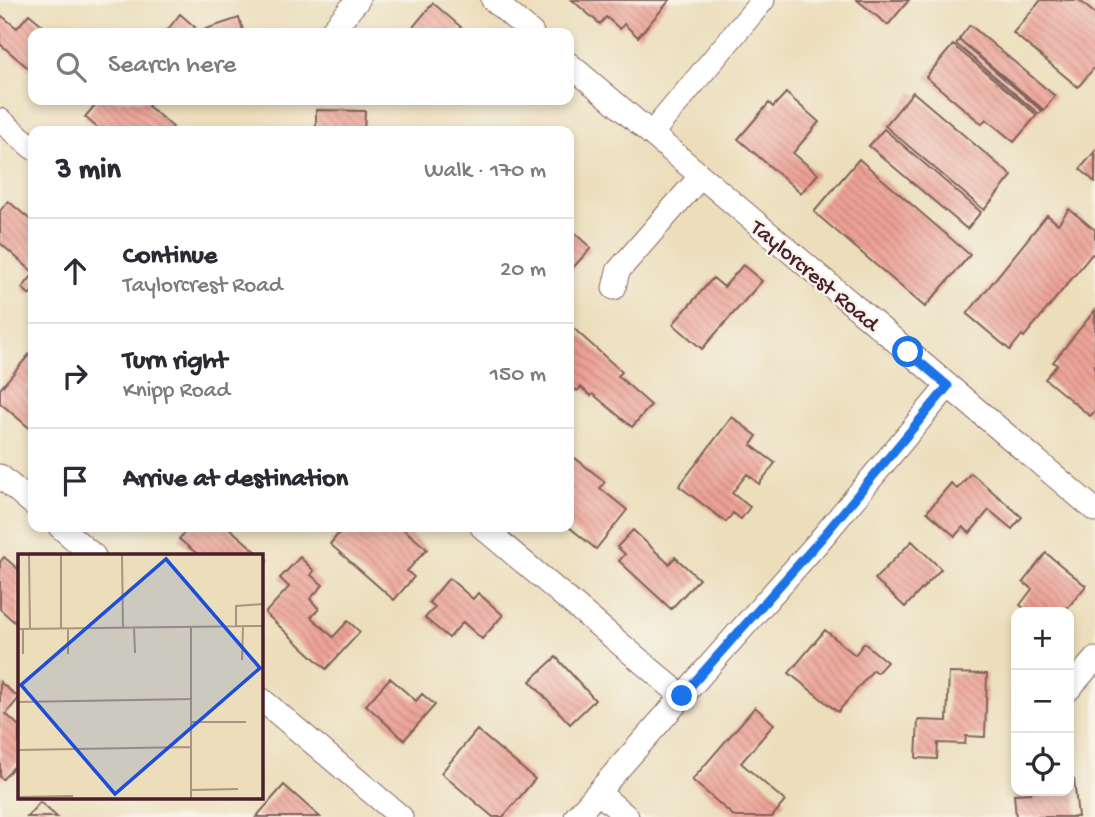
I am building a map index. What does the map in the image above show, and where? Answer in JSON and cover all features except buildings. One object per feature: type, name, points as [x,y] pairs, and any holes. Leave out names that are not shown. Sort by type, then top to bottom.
[{"type":"street","points":[[334,28],[358,0]]},
{"type":"street","points":[[493,0],[524,28]]},
{"type":"street","points":[[651,134],[763,0]]},
{"type":"street","name":"Taylorcrest Road","points":[[574,69],[1095,510]]},
{"type":"street","points":[[0,120],[28,144]]},
{"type":"street","points":[[614,288],[618,271],[701,176]]},
{"type":"street","points":[[576,817],[820,540],[948,386]]},
{"type":"street","points":[[0,476],[28,500]]},
{"type":"street","points":[[66,532],[92,554]]},
{"type":"street","points":[[488,532],[682,696]]},
{"type":"street","points":[[1074,683],[1095,659]]},
{"type":"street","points":[[262,700],[401,817]]},
{"type":"street","points":[[598,792],[627,817]]},
{"type":"route","points":[[682,696],[820,540],[948,386],[908,352]]}]
